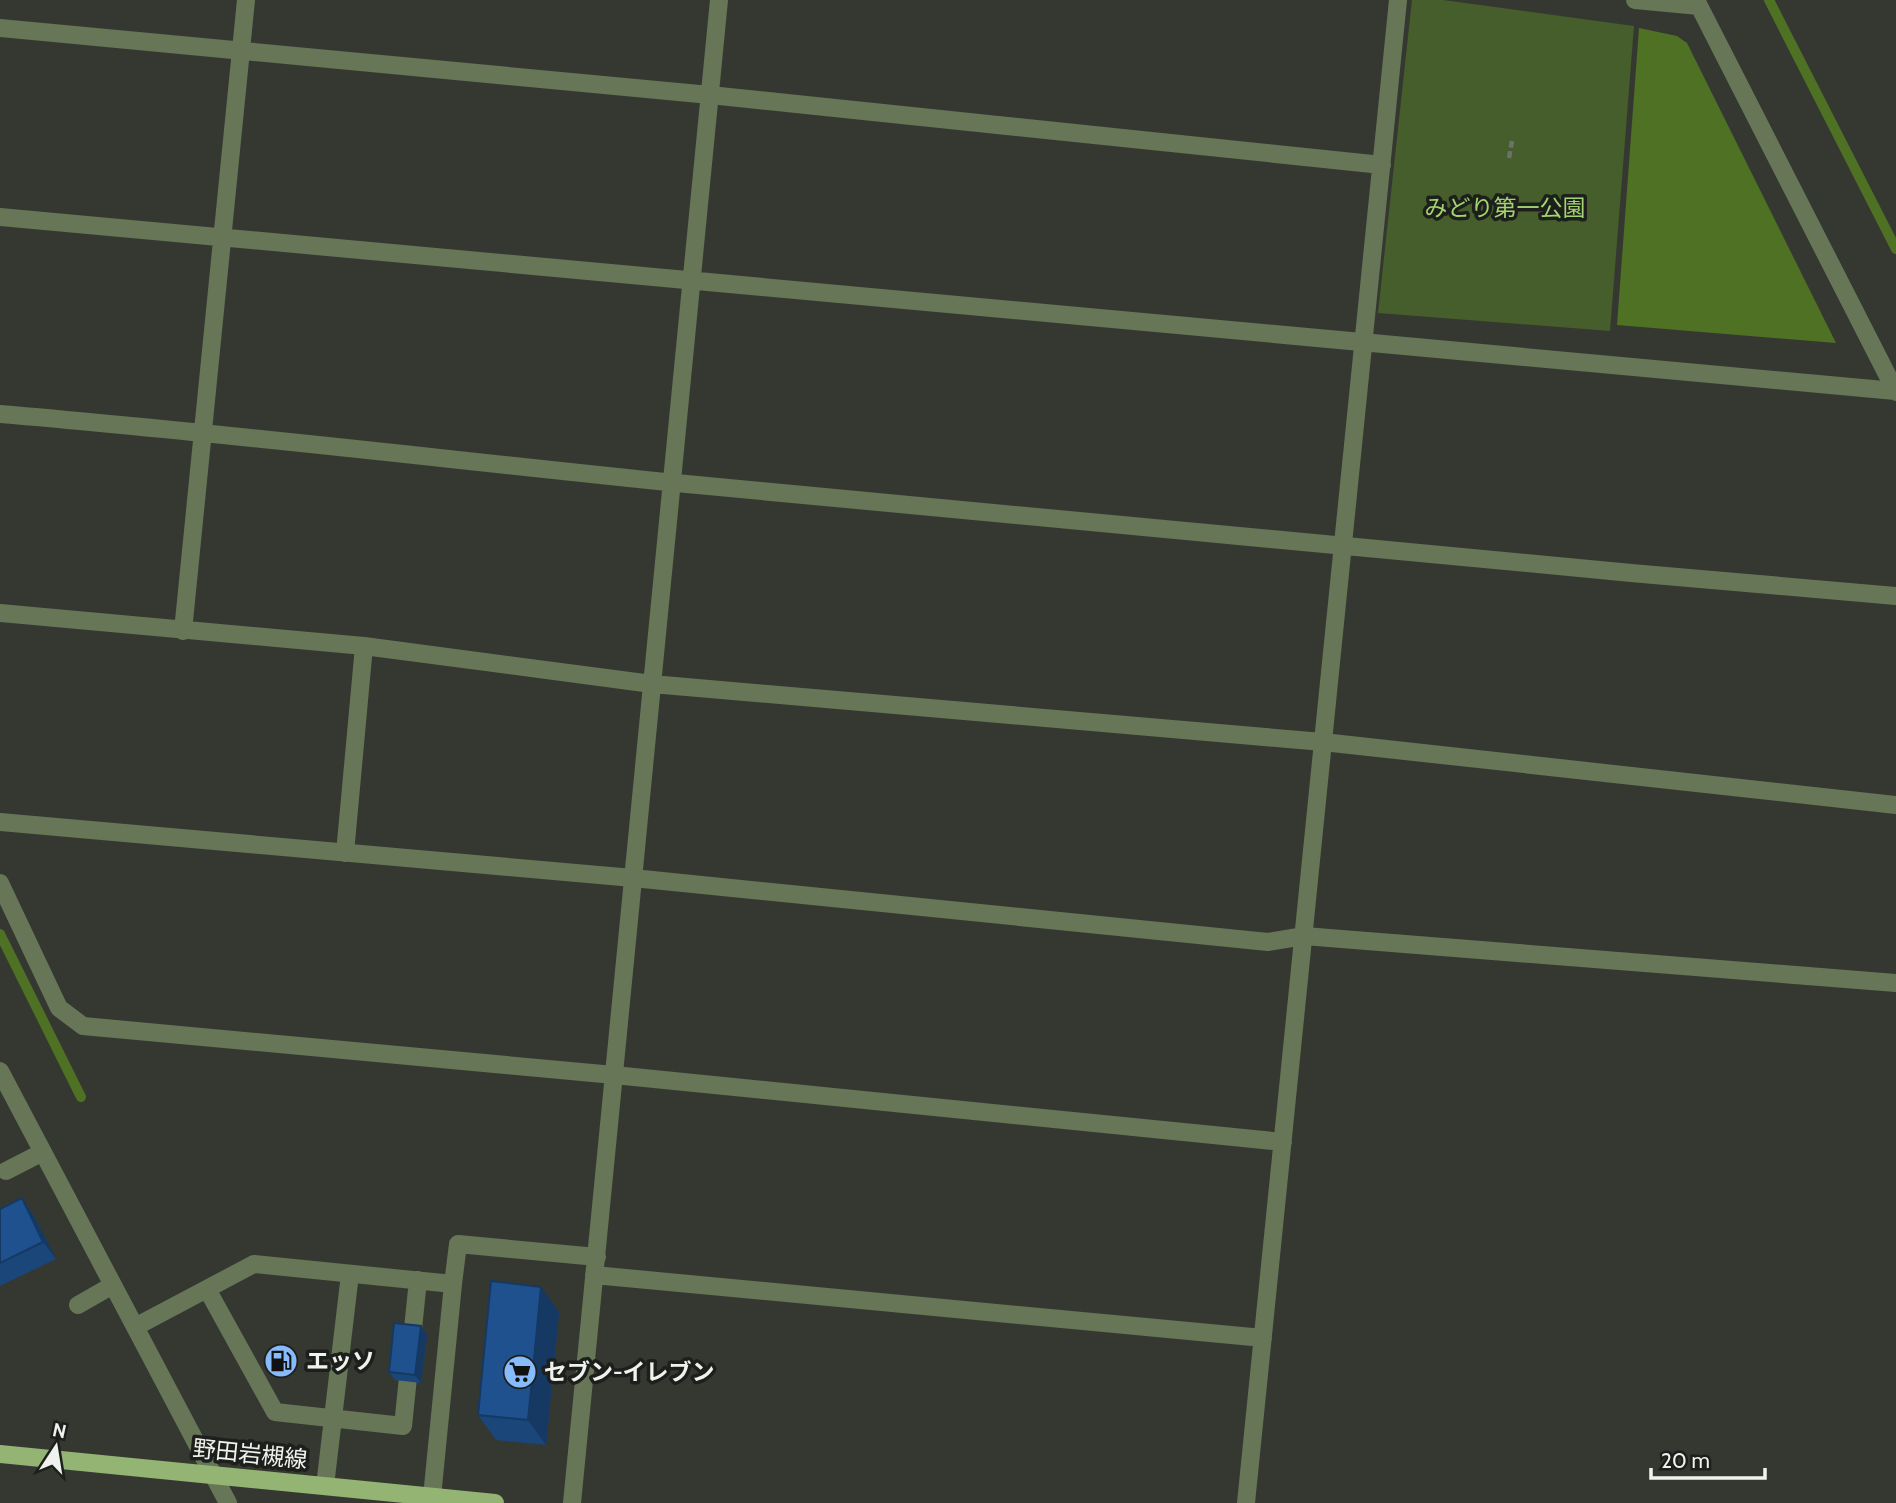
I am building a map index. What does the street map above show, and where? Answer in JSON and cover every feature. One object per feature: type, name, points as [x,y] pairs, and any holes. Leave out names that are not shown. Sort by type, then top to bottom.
[{"type":"main road","name":"野田岩槻線","points":[[0,1454],[495,1503]]},
{"type":"street","points":[[183,631],[246,0]]},
{"type":"street","points":[[572,1503],[719,0]]},
{"type":"street","points":[[1246,1503],[1398,0]]},
{"type":"street","points":[[1634,0],[1698,3],[1896,392]]},
{"type":"street","points":[[0,28],[710,95],[1382,165]]},
{"type":"street","points":[[0,217],[1896,392]]},
{"type":"street","points":[[0,414],[203,431],[672,482],[1343,548],[1896,596]]},
{"type":"street","points":[[0,613],[364,646],[652,684],[1323,742],[1896,805]]},
{"type":"street","points":[[345,852],[364,646]]},
{"type":"street","points":[[0,822],[633,878],[1268,942],[1304,936],[1896,984]]},
{"type":"street","points":[[0,883],[59,1008],[83,1026],[614,1075],[1283,1142]]},
{"type":"street","points":[[0,1071],[228,1503]]},
{"type":"street","points":[[6,1171],[43,1152]]},
{"type":"street","points":[[432,1496],[454,1362],[453,1284],[457,1244],[596,1266],[1263,1338]]},
{"type":"street","points":[[135,1327],[254,1264],[453,1284]]},
{"type":"street","points":[[325,1486],[350,1274]]},
{"type":"street","points":[[207,1289],[275,1412],[403,1426],[418,1280]]},
{"type":"street","points":[[78,1305],[113,1284]]},
{"type":"path","points":[[1509,158],[1512,141]]},
{"type":"green space","name":"みどり第一公園","points":[[1412,0],[1443,0],[1634,26],[1610,331],[1378,313]]},
{"type":"shaded area","points":[[1639,28],[1677,36],[1687,43],[1836,343],[1617,325]]},
{"type":"building","points":[[22,1198],[43,1242],[0,1263],[0,1209]]},
{"type":"building","points":[[491,1281],[541,1287],[528,1420],[478,1415]]},
{"type":"building","points":[[394,1323],[421,1326],[415,1375],[389,1372]]},
{"type":"waterway","points":[[1769,0],[1896,249]]},
{"type":"waterway","points":[[0,934],[81,1097]]},
{"type":"place","name":"エッソ","points":[[281,1361]]},
{"type":"place","name":"セブン-イレブン","points":[[520,1372]]}]
